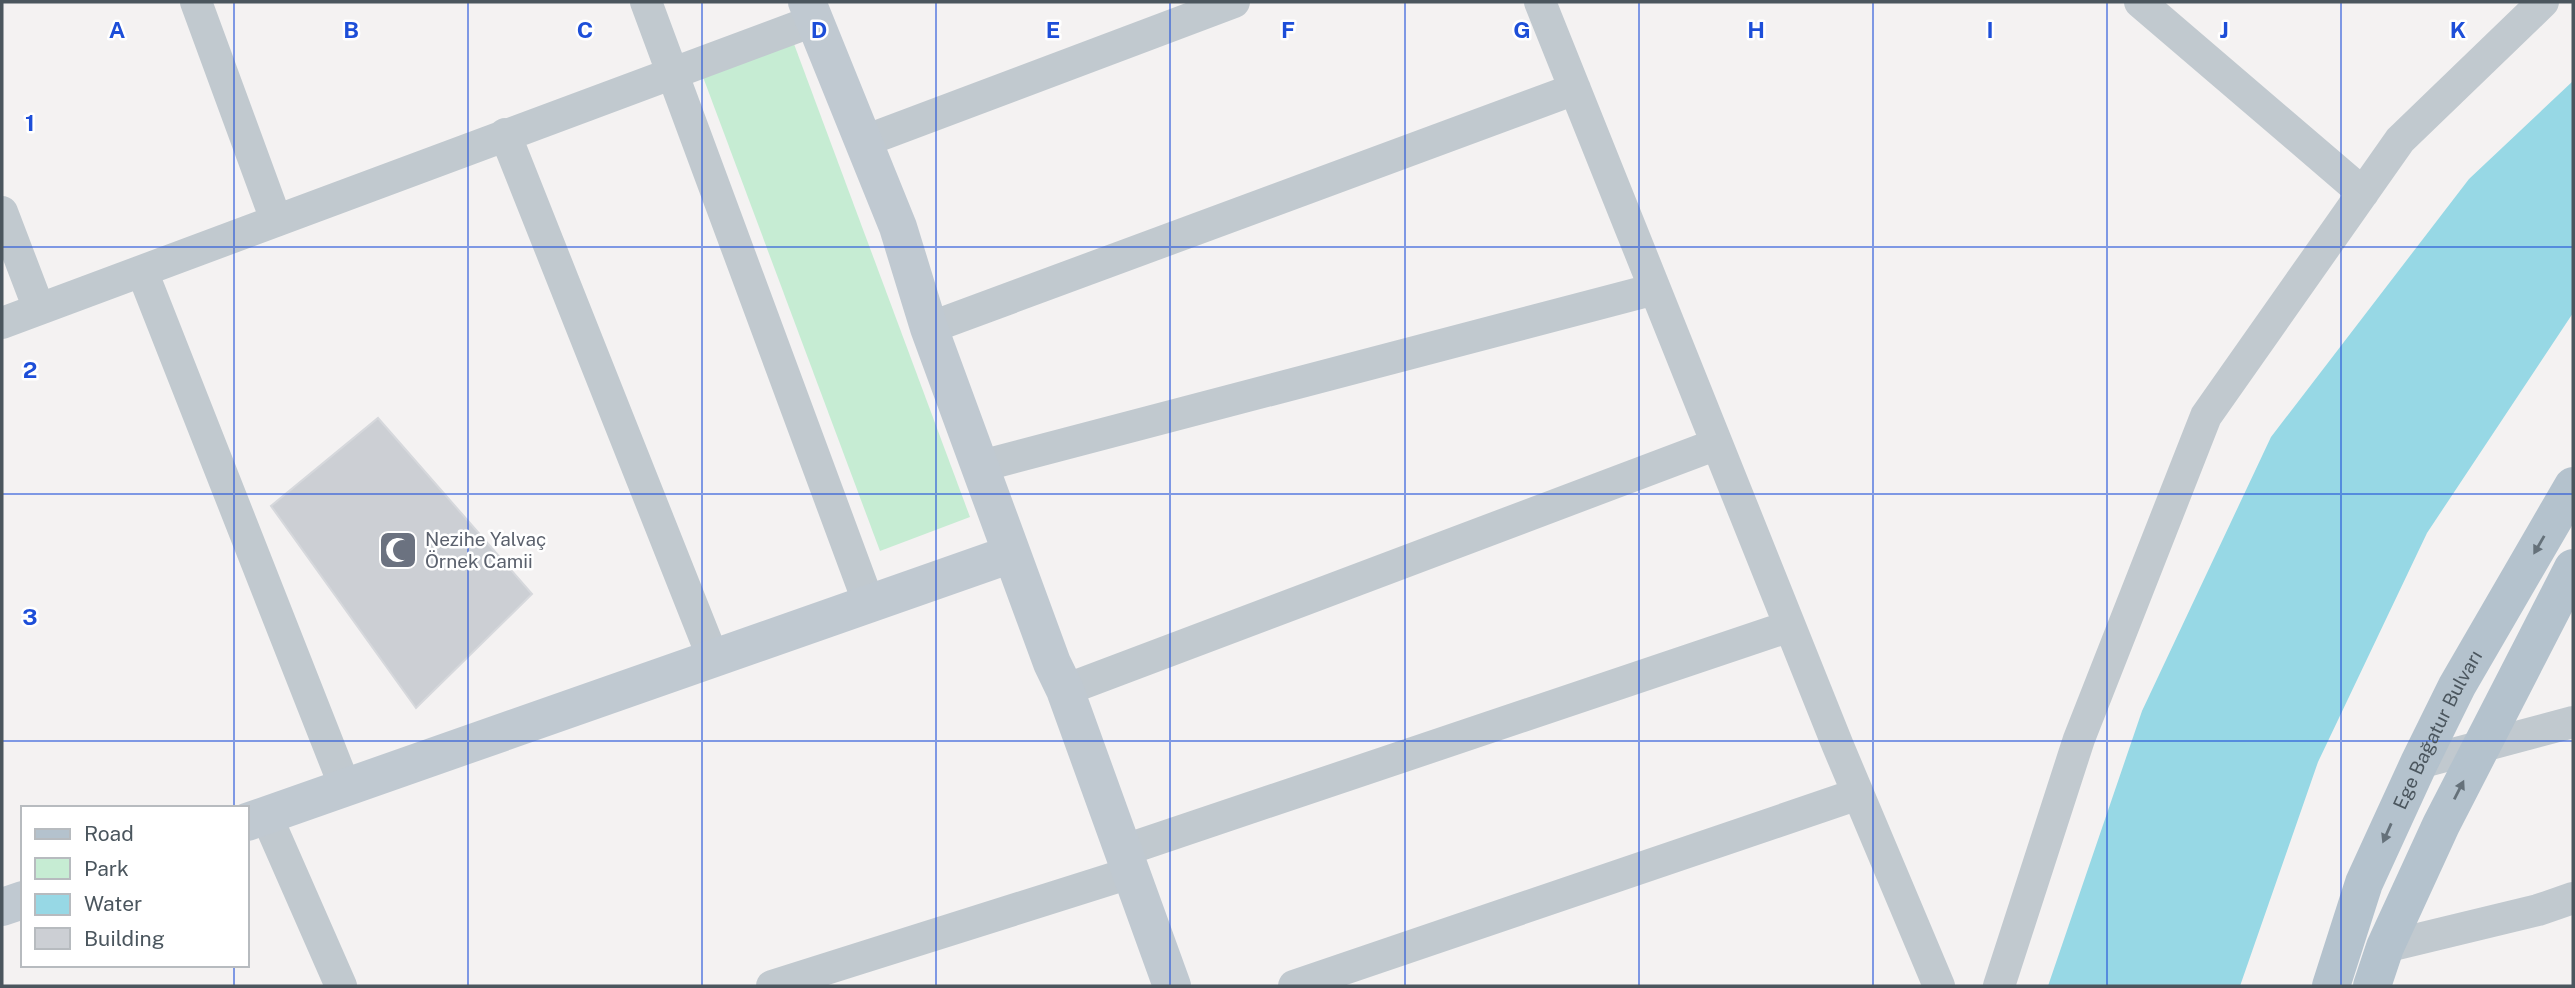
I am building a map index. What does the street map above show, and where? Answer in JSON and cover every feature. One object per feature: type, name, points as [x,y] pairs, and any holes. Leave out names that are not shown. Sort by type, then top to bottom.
[{"type":"main road","points":[[810,11],[898,227],[929,328],[1011,555],[1065,690],[1172,986]]},
{"type":"main road","name":"Ege Bağatur Bulvarı","points":[[2331,986],[2364,883],[2456,686],[2573,486]]},
{"type":"main road","points":[[257,818],[1011,555]]},
{"type":"main road","points":[[2372,986],[2385,947],[2441,825],[2573,568]]},
{"type":"main road","points":[[2,907],[21,901]]},
{"type":"street","points":[[196,2],[276,219]]},
{"type":"street","points":[[646,2],[870,604]]},
{"type":"street","points":[[862,142],[1234,2]]},
{"type":"street","points":[[1541,2],[1936,985]]},
{"type":"street","points":[[2140,2],[2363,193]]},
{"type":"street","points":[[1999,986],[2079,739],[2206,416],[2400,140],[2543,2]]},
{"type":"street","points":[[2,323],[674,72],[810,11]]},
{"type":"street","points":[[929,328],[1575,89]]},
{"type":"street","points":[[505,134],[713,658]]},
{"type":"street","points":[[2,212],[39,309]]},
{"type":"street","points":[[142,271],[345,787]]},
{"type":"street","points":[[981,466],[1655,289]]},
{"type":"street","points":[[1065,690],[1717,444]]},
{"type":"street","points":[[772,986],[1790,626]]},
{"type":"street","points":[[2419,763],[2573,722]]},
{"type":"street","points":[[1294,986],[1858,794]]},
{"type":"street","points":[[257,818],[341,986]]},
{"type":"street","points":[[2385,947],[2538,910],[2573,898]]},
{"type":"green space","points":[[794,44],[970,517],[880,551],[703,77]]},
{"type":"water","points":[[2573,81],[2573,313],[2427,533],[2318,762],[2240,986],[2048,986],[2142,711],[2271,437],[2469,179]]},
{"type":"building","name":"Nezihe Yalvaç Örnek Camii","points":[[378,418],[532,594],[416,708],[271,506]]},
{"type":"place","name":"Nezihe Yalvaç Örnek Camii","points":[[398,550]]}]
